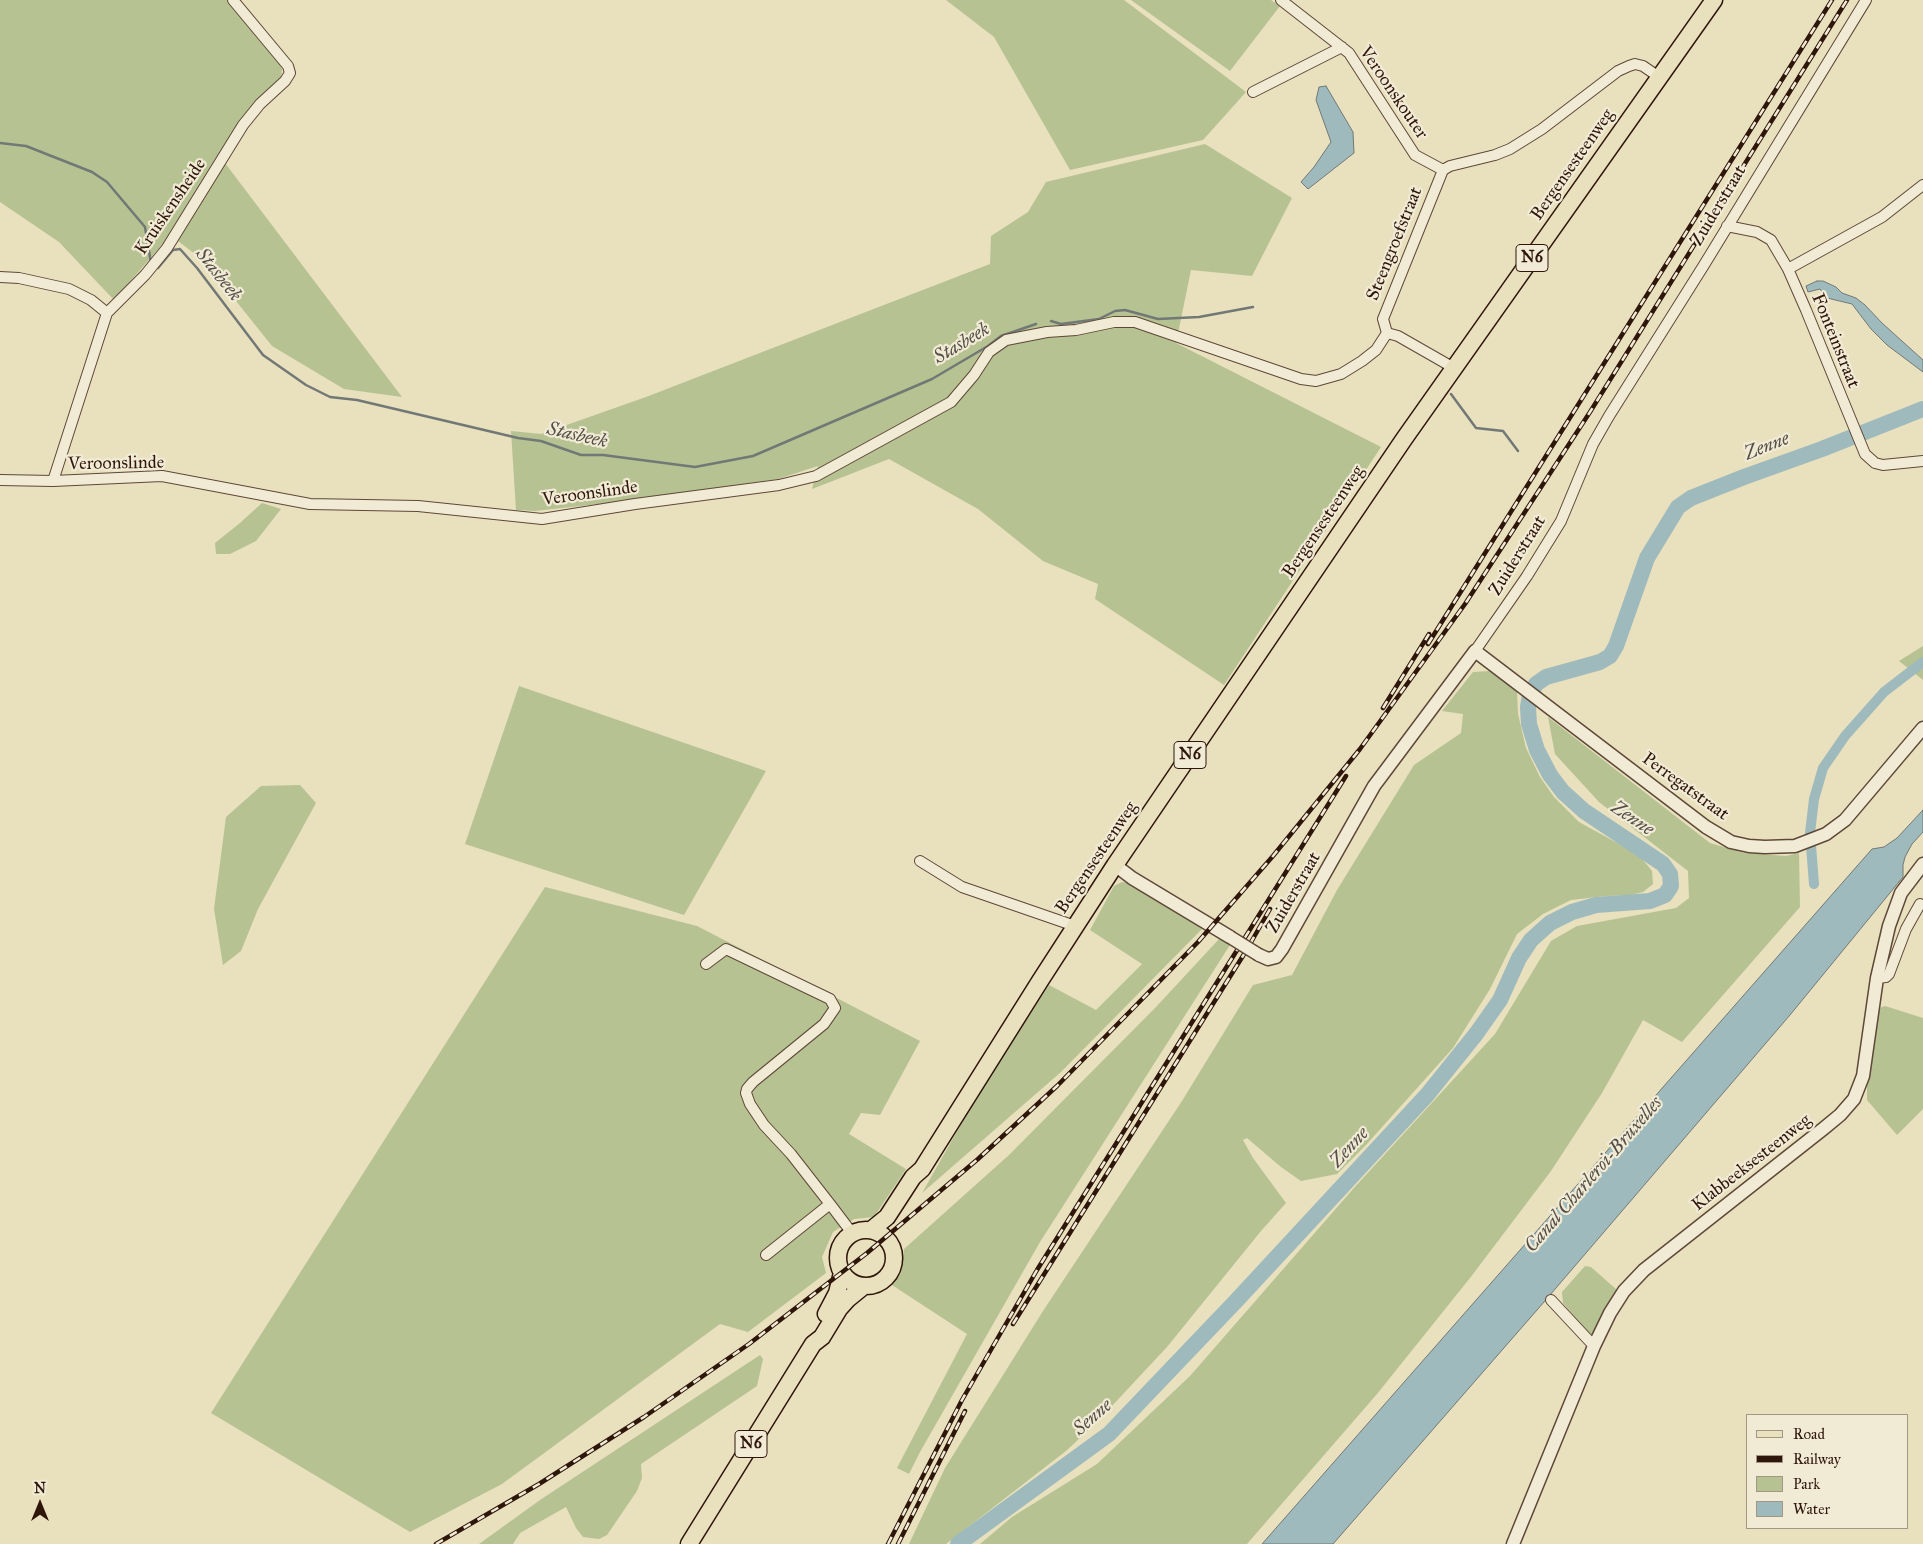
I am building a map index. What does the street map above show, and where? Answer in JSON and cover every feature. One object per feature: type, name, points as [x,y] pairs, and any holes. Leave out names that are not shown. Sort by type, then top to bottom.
[{"type":"main road","name":"Bergensesteenweg","points":[[922,1169],[1115,865],[1454,368],[1714,0]]},
{"type":"main road","name":"N6","points":[[871,1230],[887,1217],[913,1177],[922,1169]]},
{"type":"main road","name":"N6","points":[[889,1240],[896,1221],[920,1182],[922,1169]]},
{"type":"main road","points":[[871,1230],[881,1233],[889,1240],[895,1255],[891,1271],[880,1283],[864,1286],[848,1279],[842,1273],[838,1258],[839,1251],[846,1238],[858,1231],[871,1230]]},
{"type":"main road","name":"N6","points":[[813,1344],[814,1333],[832,1304],[842,1273]]},
{"type":"main road","name":"N6","points":[[689,1544],[813,1344],[822,1337],[839,1309],[864,1286]]},
{"type":"street","name":"Kruiskensheide","points":[[53,482],[107,313],[145,275],[167,248],[243,125],[260,104],[285,81],[290,73],[288,66],[233,0]]},
{"type":"street","name":"Veroonskouter","points":[[1281,0],[1349,54],[1415,155],[1443,170]]},
{"type":"street","name":"Zuiderstraat","points":[[1115,865],[1132,878],[1259,955],[1268,960],[1276,957],[1374,786],[1475,651],[1527,576],[1561,520],[1593,444],[1866,0]]},
{"type":"street","name":"Veroonskouter","points":[[1253,92],[1342,47]]},
{"type":"street","points":[[1443,170],[1450,166],[1495,156],[1510,149],[1542,128],[1618,71],[1629,66],[1635,64],[1643,66],[1659,77]]},
{"type":"street","name":"Steengroefstraat","points":[[1387,333],[1383,319],[1443,170]]},
{"type":"street","points":[[1788,269],[1882,217],[1923,185]]},
{"type":"street","name":"Fonteinstraat","points":[[1727,226],[1757,232],[1771,240],[1788,269],[1860,445],[1866,454],[1876,463],[1883,465],[1923,461]]},
{"type":"street","points":[[0,277],[19,278],[69,290],[91,300],[107,313]]},
{"type":"street","name":"Veroonslinde","points":[[0,480],[53,482],[162,476],[310,504],[418,506],[542,519],[779,485],[816,476],[951,402],[974,375],[989,352],[1006,340],[1048,332],[1076,330],[1114,322],[1135,322],[1301,379],[1316,381],[1341,374],[1362,360],[1376,350],[1387,333]]},
{"type":"street","points":[[1387,333],[1398,336],[1454,368]]},
{"type":"street","name":"Perregatstraat","points":[[1475,651],[1706,826],[1731,842],[1765,847],[1796,846],[1826,834],[1845,820],[1923,728]]},
{"type":"street","points":[[920,860],[962,887],[1075,926]]},
{"type":"street","name":"Klabbeeksesteenweg","points":[[1513,1544],[1594,1346],[1624,1290],[1644,1270],[1823,1130],[1854,1099],[1863,1076],[1876,978],[1889,926],[1905,886],[1923,864]]},
{"type":"street","points":[[1876,978],[1886,977],[1888,974],[1902,937],[1920,904]]},
{"type":"street","points":[[706,964],[726,949],[830,999],[835,1008],[824,1024],[753,1082],[747,1089],[746,1094],[750,1104],[764,1124],[791,1154],[852,1233]]},
{"type":"street","points":[[766,1256],[830,1204]]},
{"type":"street","points":[[1551,1300],[1594,1346]]},
{"type":"green space","points":[[0,0],[229,0],[278,59],[282,69],[281,77],[236,126],[167,239],[114,300],[59,242],[0,202]]},
{"type":"green space","points":[[946,0],[1124,0],[1246,92],[1203,140],[1070,170],[994,37]]},
{"type":"green space","points":[[1131,0],[1271,0],[1280,6],[1230,71]]},
{"type":"green space","points":[[1205,144],[1292,198],[1252,276],[1191,270],[1176,343],[1381,447],[1224,685],[1095,599],[1098,584],[1043,561],[978,509],[889,459],[812,489],[818,466],[778,479],[626,501],[535,511],[516,510],[511,431],[541,434],[646,397],[990,264],[991,236],[1028,212],[1046,182]]},
{"type":"green space","points":[[225,163],[402,397],[344,389],[272,346],[204,261],[178,241]]},
{"type":"green space","points":[[262,503],[281,509],[256,541],[230,554],[216,554],[215,543]]},
{"type":"green space","points":[[1923,646],[1923,680],[1899,661]]},
{"type":"green space","points":[[1490,671],[1517,691],[1518,714],[1526,748],[1540,777],[1554,797],[1579,822],[1639,855],[1652,871],[1653,884],[1643,892],[1631,895],[1571,900],[1543,914],[1517,934],[1490,989],[1453,1048],[1366,1145],[1337,1174],[1301,1181],[1281,1167],[1247,1138],[1243,1140],[1253,1158],[1286,1203],[1167,1347],[1096,1423],[1066,1451],[946,1544],[909,1544],[945,1468],[1043,1311],[1182,1101],[1253,985],[1292,975],[1337,890],[1414,765],[1461,733],[1463,714],[1442,711],[1473,672]]},
{"type":"green space","points":[[519,686],[766,771],[684,915],[465,844]]},
{"type":"green space","points":[[1548,717],[1710,843],[1744,853],[1786,856],[1799,853],[1800,907],[1682,1042],[1643,1020],[1602,1093],[1551,1171],[1470,1278],[1377,1394],[1247,1544],[980,1544],[1012,1517],[1097,1464],[1190,1376],[1353,1189],[1495,1034],[1551,941],[1577,926],[1676,908],[1689,898],[1688,871],[1599,802],[1555,754]]},
{"type":"green space","points":[[300,785],[316,803],[258,909],[241,951],[223,965],[214,909],[226,817],[261,786]]},
{"type":"green space","points":[[1122,882],[1133,884],[1202,929],[1061,1072],[922,1193],[984,1084],[1049,985],[1096,1010],[1142,964],[1090,930],[1114,886]]},
{"type":"green space","points":[[545,887],[697,926],[920,1041],[880,1115],[861,1113],[849,1134],[906,1169],[874,1217],[854,1219],[833,1232],[822,1257],[826,1273],[748,1332],[720,1324],[502,1484],[410,1532],[211,1413]]},
{"type":"green space","points":[[1220,938],[1230,945],[1040,1242],[909,1474],[897,1468],[967,1334],[892,1285],[901,1273],[904,1249],[1009,1155],[1156,1007]]},
{"type":"green space","points":[[1885,1006],[1923,1018],[1923,1109],[1897,1135],[1867,1100],[1867,1081],[1879,1008]]},
{"type":"green space","points":[[1585,1266],[1591,1267],[1617,1290],[1593,1336],[1587,1332],[1563,1303],[1562,1292]]},
{"type":"green space","points":[[760,1355],[763,1359],[757,1386],[641,1464],[642,1478],[637,1491],[607,1535],[599,1539],[583,1537],[576,1528],[566,1507],[520,1533],[513,1544],[479,1544],[540,1500]]},
{"type":"water","points":[[1326,86],[1353,132],[1354,153],[1308,189],[1301,182],[1331,142],[1316,100],[1319,87]]},
{"type":"water","points":[[1817,281],[1823,281],[1836,287],[1842,293],[1856,298],[1865,305],[1923,360],[1923,372],[1887,345],[1871,329],[1852,304],[1827,298],[1820,289],[1808,292],[1806,286]]},
{"type":"water","name":"Canal Charleroi-Bruxelles","points":[[1923,810],[1923,832],[1912,844],[1905,857],[1903,877],[1790,1015],[1333,1544],[1262,1544],[1872,849],[1884,847],[1897,838]]},
{"type":"waterway","name":"Stasbeek","points":[[0,143],[26,146],[92,172],[107,182],[145,227],[151,263]]},
{"type":"waterway","name":"Stasbeek","points":[[158,268],[173,250],[180,249],[197,268],[263,355],[306,385],[330,397],[357,400],[518,438],[541,441],[581,455],[603,455],[695,467],[753,456],[932,379],[988,346],[1001,336],[1036,324]]},
{"type":"waterway","name":"Stasbeek","points":[[1051,321],[1061,324],[1099,319],[1115,311],[1125,310],[1158,319],[1199,317],[1253,307]]},
{"type":"waterway","name":"Stasbeek","points":[[1451,394],[1476,428],[1503,431],[1518,451]]},
{"type":"waterway","name":"Zenne","points":[[958,1544],[1109,1434],[1236,1301],[1427,1095],[1476,1034],[1500,1000],[1519,958],[1531,940],[1550,923],[1572,912],[1596,905],[1650,901],[1665,895],[1671,886],[1670,874],[1663,864],[1584,811],[1563,792],[1550,775],[1537,750],[1529,724],[1528,707],[1530,695],[1536,684],[1546,677],[1600,662],[1610,656],[1616,646],[1647,558],[1678,507],[1691,498],[1923,409]]},
{"type":"waterway","points":[[1814,884],[1810,833],[1814,799],[1823,768],[1845,736],[1884,692],[1923,662]]},
{"type":"railway","points":[[1428,644],[1832,0]]},
{"type":"railway","points":[[436,1544],[539,1484],[644,1417],[749,1344],[867,1253],[978,1159],[1057,1086],[1198,942],[1273,856],[1360,749],[1465,604],[1590,412],[1847,0]]},
{"type":"railway","points":[[1383,708],[1429,634]]},
{"type":"railway","points":[[888,1544],[962,1400],[1037,1270],[1346,776]]},
{"type":"railway","points":[[1013,1324],[1246,951],[1270,909]]},
{"type":"railway","points":[[898,1544],[965,1411]]},
{"type":"water label","name":"Senne","points":[[1093,1418]]}]
